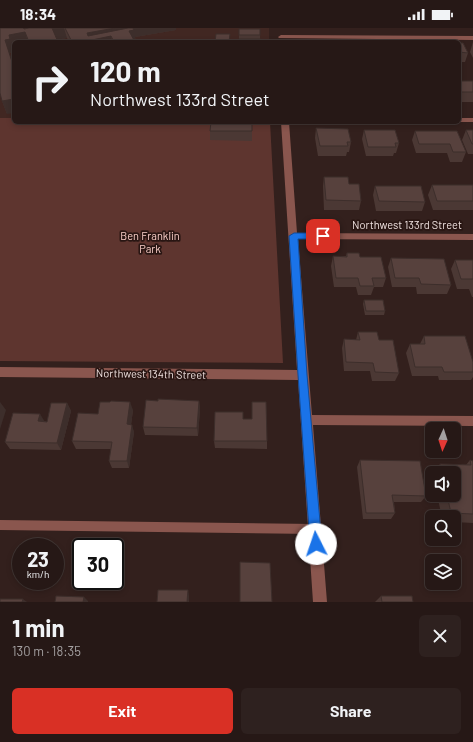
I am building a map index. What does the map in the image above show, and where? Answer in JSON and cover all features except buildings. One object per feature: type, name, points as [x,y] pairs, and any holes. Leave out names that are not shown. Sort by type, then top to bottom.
[{"type":"street","points":[[280,28],[281,40],[473,38]]},
{"type":"street","points":[[461,120],[473,120]]},
{"type":"street","points":[[285,124],[294,236],[302,375],[320,602]]},
{"type":"street","name":"Northwest 133rd Street","points":[[294,236],[473,237]]},
{"type":"street","name":"Northwest 134th Street","points":[[0,372],[302,375]]},
{"type":"street","points":[[306,420],[473,422]]},
{"type":"lane","points":[[0,525],[315,530]]},
{"type":"shaded area","points":[[0,28],[269,28],[269,40],[12,40],[12,118],[0,118]]},
{"type":"green space","name":"Ben Franklin Park","points":[[0,118],[12,118],[12,124],[270,124],[283,363],[0,361]]},
{"type":"route","points":[[316,544],[302,375],[294,236],[323,236]]}]
